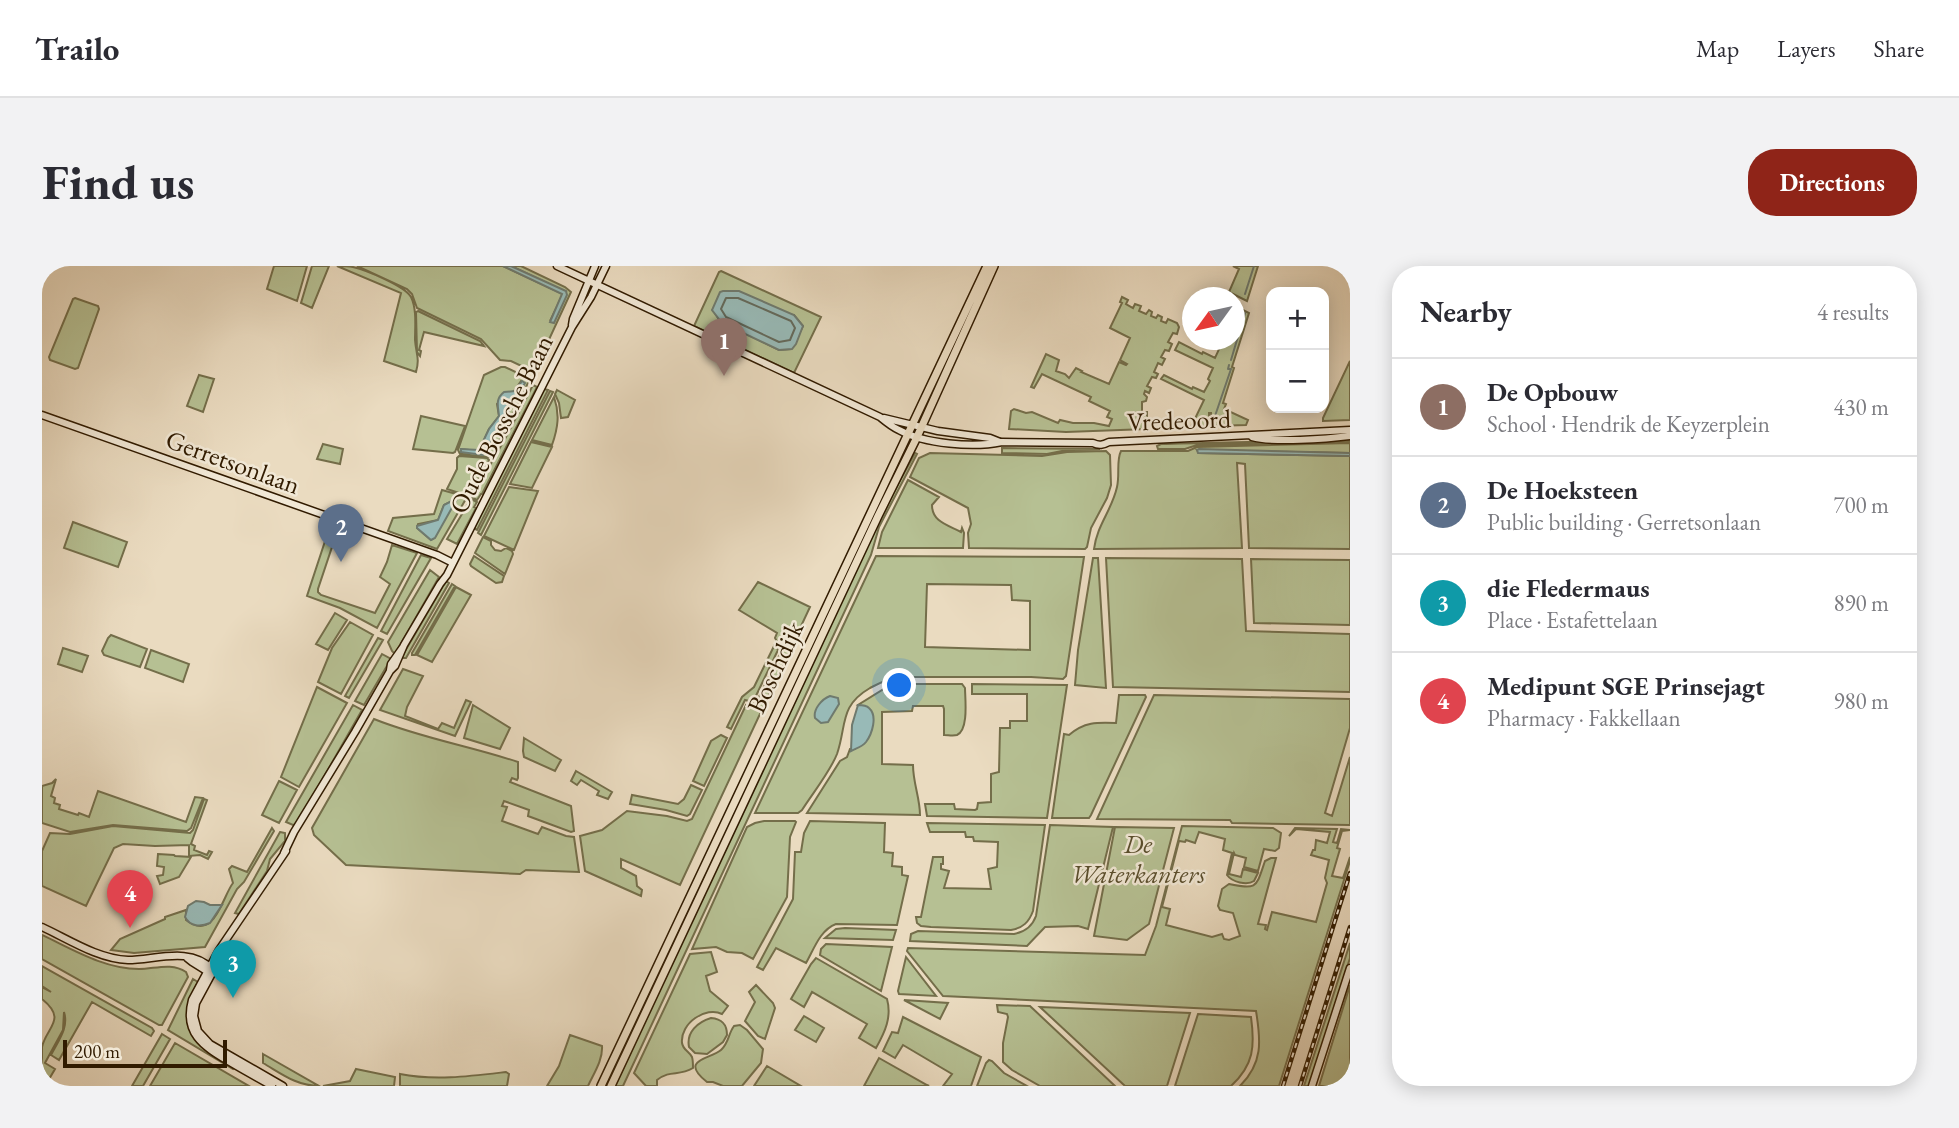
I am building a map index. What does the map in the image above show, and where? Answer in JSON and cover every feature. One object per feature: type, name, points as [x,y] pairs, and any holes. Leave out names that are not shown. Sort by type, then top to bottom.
[{"type":"main road","name":"Boschdijk","points":[[601,1086],[986,266]]},
{"type":"main road","name":"Boschdijk","points":[[611,1086],[917,437],[994,266]]},
{"type":"street","points":[[557,266],[880,418]]},
{"type":"street","name":"Oude Bossche Baan","points":[[572,327],[595,266]]},
{"type":"street","name":"Oude Bossche Baan","points":[[210,970],[225,942],[298,834],[305,815],[390,671],[398,651],[440,584],[606,266]]},
{"type":"street","name":"Gerretsonlaan","points":[[42,415],[437,555],[451,563]]},
{"type":"street","name":"Vredeoord","points":[[880,418],[1002,442]]},
{"type":"street","name":"Vredeoord","points":[[880,418],[899,431],[917,437],[955,443],[990,444],[1093,443],[1096,440],[1109,442],[1350,430]]},
{"type":"street","name":"Vredeoord","points":[[1250,436],[1264,439],[1350,436]]},
{"type":"street","points":[[42,927],[110,957],[127,960],[178,956],[210,970]]},
{"type":"street","points":[[1312,1086],[1350,968]]},
{"type":"street","points":[[210,970],[191,1000],[189,1016],[194,1033],[208,1049],[272,1086]]},
{"type":"street","points":[[210,970],[196,1003],[194,1016],[198,1031],[210,1044],[284,1086]]},
{"type":"green space","points":[[274,266],[307,266],[297,301],[267,289]]},
{"type":"green space","points":[[312,266],[329,266],[312,308],[301,303]]},
{"type":"green space","points":[[337,266],[353,267],[375,275],[393,283],[411,297],[415,312],[418,359],[416,372],[384,361],[401,293]]},
{"type":"green space","points":[[357,266],[503,266],[563,294],[550,321],[566,292],[511,266],[521,266],[571,292],[534,372],[511,361],[500,360],[481,339],[417,308],[407,289]]},
{"type":"green space","points":[[1233,266],[1258,266],[1247,301],[1245,287],[1231,287],[1239,269]]},
{"type":"green space","points":[[719,272],[821,317],[794,373],[694,326]],"holes":[[[713,310],[794,315],[803,326],[791,349],[779,350],[720,321]]]},
{"type":"green space","points":[[1122,297],[1128,300],[1126,304],[1133,308],[1135,304],[1141,306],[1139,311],[1146,314],[1149,310],[1152,312],[1151,316],[1156,318],[1158,315],[1162,317],[1161,321],[1166,323],[1168,319],[1179,327],[1177,334],[1173,333],[1168,342],[1172,344],[1169,351],[1165,350],[1161,357],[1165,359],[1162,365],[1158,363],[1154,372],[1158,374],[1156,378],[1152,377],[1147,386],[1151,388],[1149,393],[1145,391],[1144,394],[1147,397],[1146,401],[1142,402],[1142,412],[1147,412],[1147,429],[1066,432],[1009,429],[1011,411],[1014,409],[1032,412],[1058,423],[1060,420],[1109,426],[1112,419],[1107,417],[1110,411],[1089,401],[1091,397],[1042,374],[1034,388],[1031,387],[1046,354],[1059,360],[1056,371],[1069,378],[1076,368],[1109,384],[1119,362],[1127,364],[1120,360],[1130,338],[1110,328],[1122,303]]},
{"type":"green space","points":[[75,298],[98,306],[99,309],[78,368],[75,369],[50,360],[49,357]]},
{"type":"green space","points":[[418,311],[480,341],[484,346],[424,332],[420,356],[417,352]]},
{"type":"green space","points":[[1179,342],[1182,344],[1182,350],[1203,352],[1215,358],[1219,350],[1237,350],[1223,403],[1226,404],[1224,409],[1248,420],[1246,425],[1212,426],[1209,413],[1209,426],[1191,427],[1204,400],[1161,379],[1164,375],[1204,392],[1210,381],[1208,379],[1213,368],[1175,350]]},
{"type":"green space","points":[[1350,361],[1350,420],[1323,421],[1325,413],[1329,413],[1329,405]]},
{"type":"green space","points":[[505,367],[530,379],[492,455],[488,457],[460,454],[458,450],[484,375]],"holes":[[[521,381],[524,383],[484,454],[461,452],[461,449],[479,451],[489,429],[499,416],[497,404],[514,391]]]},
{"type":"green space","points":[[199,375],[214,379],[203,412],[187,406]]},
{"type":"green space","points":[[533,385],[537,387],[477,500],[472,497]]},
{"type":"green space","points":[[544,389],[548,390],[477,530],[475,524]]},
{"type":"green space","points":[[557,390],[575,400],[568,417],[561,418],[555,394]]},
{"type":"green space","points":[[550,391],[553,392],[481,535],[478,533]]},
{"type":"green space","points":[[554,397],[558,421],[552,445],[532,440]]},
{"type":"green space","points":[[421,416],[465,426],[455,452],[413,449]]},
{"type":"green space","points":[[1346,438],[1350,441],[1197,445],[1185,449],[1158,449],[1157,446],[1161,444]]},
{"type":"green space","points":[[531,442],[552,447],[532,488],[510,484]]},
{"type":"green space","points":[[1350,443],[1350,453],[1197,450],[1199,453],[1350,456],[1350,549],[1249,548],[1245,464],[1237,463],[1242,548],[1094,549],[1098,532],[1117,487],[1121,451],[1188,451],[1197,447]]},
{"type":"green space","points":[[323,444],[343,449],[340,464],[317,459]]},
{"type":"green space","points":[[1002,448],[1100,449],[1067,450],[1047,454],[1002,453]]},
{"type":"green space","points":[[1106,451],[1110,455],[1111,485],[1091,528],[1085,549],[969,548],[968,533],[971,524],[968,508],[910,477],[919,458],[930,453],[1042,456]]},
{"type":"green space","points":[[915,453],[917,454],[879,527],[871,555],[623,1086],[615,1086],[879,519]]},
{"type":"green space","points":[[459,456],[489,460],[468,496],[447,489],[457,469]]},
{"type":"green space","points":[[908,480],[939,497],[932,505],[933,511],[942,522],[961,532],[962,528],[963,548],[878,548],[882,532]]},
{"type":"green space","points":[[509,487],[538,491],[514,550],[484,536]]},
{"type":"green space","points":[[442,490],[467,497],[437,549],[388,531],[393,518],[434,514]],"holes":[[[450,502],[435,537],[431,540],[417,528],[418,524],[438,520],[444,505]]]},
{"type":"green space","points":[[471,499],[477,502],[474,507],[476,508],[457,544],[447,539]]},
{"type":"green space","points":[[73,522],[127,542],[118,567],[64,548]]},
{"type":"green space","points":[[331,523],[339,526],[318,589],[321,595],[375,613],[390,584],[380,577],[392,545],[417,553],[377,628],[340,608],[307,596]]},
{"type":"green space","points":[[483,537],[491,541],[495,550],[506,548],[512,551],[505,574],[475,553]]},
{"type":"green space","points":[[421,555],[431,558],[387,634],[381,631]]},
{"type":"green space","points":[[474,556],[504,576],[502,582],[496,583],[471,566]]},
{"type":"green space","points":[[876,556],[1084,557],[1066,676],[1063,679],[896,677],[886,680],[870,688],[853,702],[834,761],[802,810],[798,813],[755,813]],"holes":[[[927,584],[1011,585],[1012,600],[1030,601],[1030,650],[925,647]]]},
{"type":"green space","points":[[1093,558],[1098,558],[1106,688],[1075,685]]},
{"type":"green space","points":[[1106,558],[1242,559],[1246,631],[1350,634],[1350,692],[1113,687]]},
{"type":"green space","points":[[1251,559],[1350,560],[1350,625],[1254,623]]},
{"type":"green space","points":[[430,570],[439,577],[395,654],[388,642]]},
{"type":"green space","points":[[446,581],[449,583],[406,658],[401,658]]},
{"type":"green space","points":[[758,582],[810,607],[680,885],[621,859],[621,868],[636,876],[637,886],[642,890],[641,896],[585,871],[580,836],[602,830],[627,811],[687,821],[692,819],[746,705],[754,707],[782,650],[775,638],[777,633],[739,610]]},
{"type":"green space","points":[[452,584],[455,586],[415,655],[412,655],[412,653]]},
{"type":"green space","points":[[456,587],[471,595],[432,662],[417,655]]},
{"type":"green space","points":[[335,613],[347,620],[328,650],[316,644]]},
{"type":"green space","points":[[350,622],[373,635],[341,694],[318,682],[332,648]]},
{"type":"green space","points":[[111,635],[147,649],[140,667],[104,655],[102,651]]},
{"type":"green space","points":[[378,638],[383,640],[349,698],[345,696]]},
{"type":"green space","points":[[775,644],[778,650],[753,702],[745,700],[731,729],[727,727],[742,697],[754,687]]},
{"type":"green space","points":[[63,648],[88,656],[82,672],[58,664]]},
{"type":"green space","points":[[151,650],[189,664],[183,682],[145,668]]},
{"type":"green space","points":[[382,654],[391,659],[364,705],[355,701]]},
{"type":"green space","points":[[403,669],[423,676],[405,716],[438,729],[442,723],[454,728],[466,700],[471,702],[455,736],[380,710]]},
{"type":"green space","points":[[899,684],[962,684],[965,688],[965,721],[957,735],[944,735],[943,706],[913,706],[912,711],[882,712],[882,764],[913,765],[920,815],[807,813],[840,761],[847,757],[850,749],[855,749],[873,718],[870,710],[858,705],[887,687]]},
{"type":"green space","points":[[972,684],[1067,685],[1047,818],[927,816],[925,804],[954,804],[955,809],[975,810],[978,803],[991,802],[991,774],[999,772],[1000,728],[1010,728],[1010,721],[1027,721],[1027,694],[972,694]]},
{"type":"green space","points":[[317,687],[347,703],[299,787],[281,777]]},
{"type":"green space","points":[[1119,695],[1146,697],[1091,815],[1089,818],[1052,818],[1064,734],[1069,735],[1091,724],[1116,723]]},
{"type":"green space","points":[[1154,695],[1350,699],[1350,728],[1325,813],[1332,816],[1350,757],[1350,825],[1232,823],[1230,820],[1097,819]]},
{"type":"green space","points":[[353,705],[362,710],[297,824],[286,822]]},
{"type":"green space","points":[[473,705],[510,728],[500,749],[464,738]]},
{"type":"green space","points":[[374,719],[518,762],[518,778],[512,778],[510,782],[571,806],[574,831],[528,816],[529,810],[504,801],[502,806],[507,807],[502,821],[538,834],[542,827],[574,837],[579,872],[526,870],[520,874],[346,865],[314,835],[312,828]]},
{"type":"green space","points":[[721,735],[727,738],[704,786],[693,781],[711,741]]},
{"type":"green space","points":[[524,738],[561,760],[555,771],[524,757]]},
{"type":"green space","points":[[576,771],[612,792],[608,799],[597,795],[599,791],[581,780],[577,785],[571,781]]},
{"type":"green space","points":[[56,779],[51,796],[55,798],[54,803],[60,805],[59,809],[89,817],[98,791],[186,822],[195,797],[203,798],[191,828],[187,831],[113,825],[70,832],[42,823],[42,786]]},
{"type":"green space","points":[[279,781],[297,790],[279,823],[262,815]]},
{"type":"green space","points":[[691,785],[702,790],[687,816],[630,804],[632,795],[678,804],[684,799]]},
{"type":"green space","points":[[204,799],[207,800],[191,844],[195,846],[194,850],[207,855],[209,851],[212,852],[208,859],[200,855],[189,856],[189,845],[123,844],[114,848],[86,906],[42,886],[42,851],[50,833],[70,834],[113,826],[190,833]]},
{"type":"green space","points":[[764,821],[796,822],[790,837],[787,897],[753,959],[742,953],[727,952],[716,947],[692,949],[747,827]]},
{"type":"green space","points":[[810,821],[885,823],[884,852],[893,853],[892,866],[902,867],[902,875],[908,876],[897,925],[836,924],[822,935],[806,963],[776,948],[763,970],[757,967],[793,899],[795,852],[801,852],[804,833]]},
{"type":"green space","points":[[927,823],[1045,825],[1033,911],[1025,924],[1011,930],[931,927],[917,923],[916,917],[921,917],[933,857],[943,857],[941,869],[949,871],[944,888],[991,889],[988,869],[997,867],[998,842],[974,841],[973,837],[966,837],[965,832],[930,832]]},
{"type":"green space","points":[[1050,825],[1113,827],[1088,929],[1078,926],[1045,927],[1027,946],[910,941],[911,934],[918,931],[1014,934],[1028,928],[1036,916]]},
{"type":"green space","points":[[1182,826],[1273,828],[1281,833],[1279,848],[1275,851],[1264,849],[1258,871],[1244,867],[1246,858],[1234,853],[1229,874],[1241,877],[1243,869],[1258,873],[1254,881],[1248,883],[1236,881],[1227,875],[1232,853],[1223,850],[1225,839],[1199,832],[1195,843],[1179,841],[1162,907],[1170,909],[1166,925],[1212,937],[1222,934],[1224,939],[1229,940],[1240,936],[1233,913],[1220,910],[1218,906],[1222,889],[1229,884],[1251,886],[1260,876],[1265,861],[1271,858],[1276,858],[1258,924],[1266,925],[1267,930],[1272,912],[1316,922],[1327,883],[1325,878],[1329,860],[1311,855],[1315,850],[1316,840],[1327,843],[1330,832],[1296,829],[1289,836],[1295,828],[1337,829],[1333,842],[1337,843],[1341,829],[1350,830],[1342,831],[1332,876],[1343,878],[1350,857],[1350,861],[1279,1086],[1240,1086],[1253,1069],[1258,1051],[1256,1011],[943,996],[907,951],[908,948],[1145,955],[1156,926]]},
{"type":"green space","name":"De Waterkanters","points":[[1115,827],[1174,828],[1149,924],[1127,940],[1094,936]]},
{"type":"green space","points":[[272,828],[274,831],[244,882],[237,889],[205,947],[134,953],[111,950],[120,939],[186,910],[186,920],[196,925],[211,922],[233,883],[229,869],[232,866],[247,872]]},
{"type":"green space","points":[[280,832],[285,833],[285,841],[270,859],[267,871],[239,914],[235,913]]},
{"type":"green space","points":[[158,854],[191,857],[179,877],[160,884],[157,876],[163,875],[164,867],[157,866]]},
{"type":"green space","points":[[836,929],[896,930],[893,940],[825,938]]},
{"type":"green space","points":[[42,935],[113,966],[139,969],[175,967],[186,972],[188,977],[162,1025],[159,1025],[42,959]]},
{"type":"green space","points":[[1350,943],[1350,958],[1309,1086],[1304,1086]]},
{"type":"green space","points":[[826,944],[892,947],[881,991],[820,955]]},
{"type":"green space","points":[[711,952],[717,972],[706,976],[710,991],[728,1006],[722,1014],[702,1014],[685,1029],[682,1043],[692,1057],[693,1068],[662,1077],[657,1080],[657,1086],[646,1086],[634,1073],[690,954]]},
{"type":"green space","points":[[906,957],[936,996],[899,994]]},
{"type":"green space","points":[[816,958],[887,999],[887,1024],[876,1048],[859,1038],[867,1024],[812,992],[804,1007],[791,999]]},
{"type":"green space","points":[[42,966],[152,1028],[154,1031],[151,1036],[92,1002],[59,1060],[51,1055],[64,1029],[64,1012],[63,1030],[45,1063],[55,1069],[45,1086],[42,1086],[42,1047],[53,1023],[54,1013],[42,999],[42,987],[51,992],[42,986]]},
{"type":"green space","points":[[193,979],[198,982],[187,1012],[192,1034],[209,1051],[235,1067],[233,1069],[168,1030]]},
{"type":"green space","points":[[756,985],[775,1008],[765,1039],[758,1036],[745,1021],[755,1002],[749,992]]},
{"type":"green space","points":[[1350,985],[1350,1086],[1319,1086]]},
{"type":"green space","points":[[904,1000],[948,1003],[940,1019]]},
{"type":"green space","points":[[997,1005],[1030,1006],[1115,1086],[1040,1086],[1012,1070],[1003,1062],[1008,1017],[1007,1014],[998,1012]]},
{"type":"green space","points":[[1040,1007],[1190,1013],[1167,1086],[1125,1086]]},
{"type":"green space","points":[[1198,1014],[1251,1017],[1251,1054],[1239,1078],[1231,1086],[1175,1086]]},
{"type":"green space","points":[[804,1016],[824,1028],[816,1042],[795,1030]]},
{"type":"green space","points":[[903,1017],[981,1057],[971,1086],[943,1086],[952,1074],[903,1045],[895,1058],[883,1051],[892,1032],[898,1033]]},
{"type":"green space","points":[[711,1018],[723,1023],[727,1035],[723,1042],[707,1054],[695,1053],[689,1047],[691,1032]]},
{"type":"green space","points":[[740,1025],[763,1049],[761,1063],[742,1086],[723,1086],[707,1082],[699,1074],[696,1064],[721,1050],[734,1026]]},
{"type":"green space","points":[[162,1034],[170,1039],[143,1086],[132,1086]]},
{"type":"green space","points":[[570,1035],[602,1046],[598,1066],[588,1086],[547,1086],[559,1066]]},
{"type":"green space","points":[[175,1043],[249,1086],[150,1086]]},
{"type":"green space","points":[[263,1054],[319,1086],[297,1082],[283,1075],[263,1063]]},
{"type":"green space","points":[[879,1058],[927,1085],[929,1086],[864,1086]]},
{"type":"green space","points":[[989,1060],[1004,1073],[1027,1086],[977,1086]]},
{"type":"green space","points":[[767,1066],[801,1086],[754,1086]]},
{"type":"green space","points":[[356,1069],[395,1077],[394,1086],[323,1086],[350,1081]]},
{"type":"green space","points":[[506,1072],[509,1074],[507,1086],[400,1086],[400,1074],[440,1077]]},
{"type":"water","points":[[503,266],[511,266],[566,291],[567,295],[554,323],[550,322],[562,294]]},
{"type":"water","points":[[723,291],[739,291],[794,315],[803,326],[796,344],[792,349],[779,350],[722,323],[712,310]]},
{"type":"water","points":[[522,381],[525,383],[483,455],[461,452],[461,449],[479,450],[499,416],[499,397],[504,392],[515,391]]},
{"type":"water","points":[[1199,449],[1350,453],[1350,456],[1198,453]]},
{"type":"water","points":[[455,495],[458,497],[435,538],[431,540],[417,526],[438,520],[444,505]]},
{"type":"water","points":[[830,696],[838,698],[839,704],[828,722],[821,723],[815,718],[815,711],[821,702]]},
{"type":"water","points":[[858,705],[872,711],[873,725],[866,742],[851,751],[852,725]]},
{"type":"water","points":[[196,901],[222,905],[210,923],[196,925],[185,917],[188,906]]},
{"type":"waterway","points":[[1245,294],[1254,266]]},
{"type":"waterway","points":[[1231,360],[1234,350]]},
{"type":"waterway","points":[[1213,417],[1231,369],[1228,369],[1229,365]]},
{"type":"waterway","points":[[1198,419],[1206,417]]},
{"type":"railway","points":[[1283,1086],[1350,873]]},
{"type":"railway","points":[[1300,1086],[1350,927]]},
{"type":"place","name":"De Opbouw","points":[[724,376]]},
{"type":"place","name":"De Hoeksteen","points":[[341,562]]},
{"type":"place","name":"Medipunt SGE Prinsejagt","points":[[130,928]]},
{"type":"place","name":"die Fledermaus","points":[[233,998]]}]
